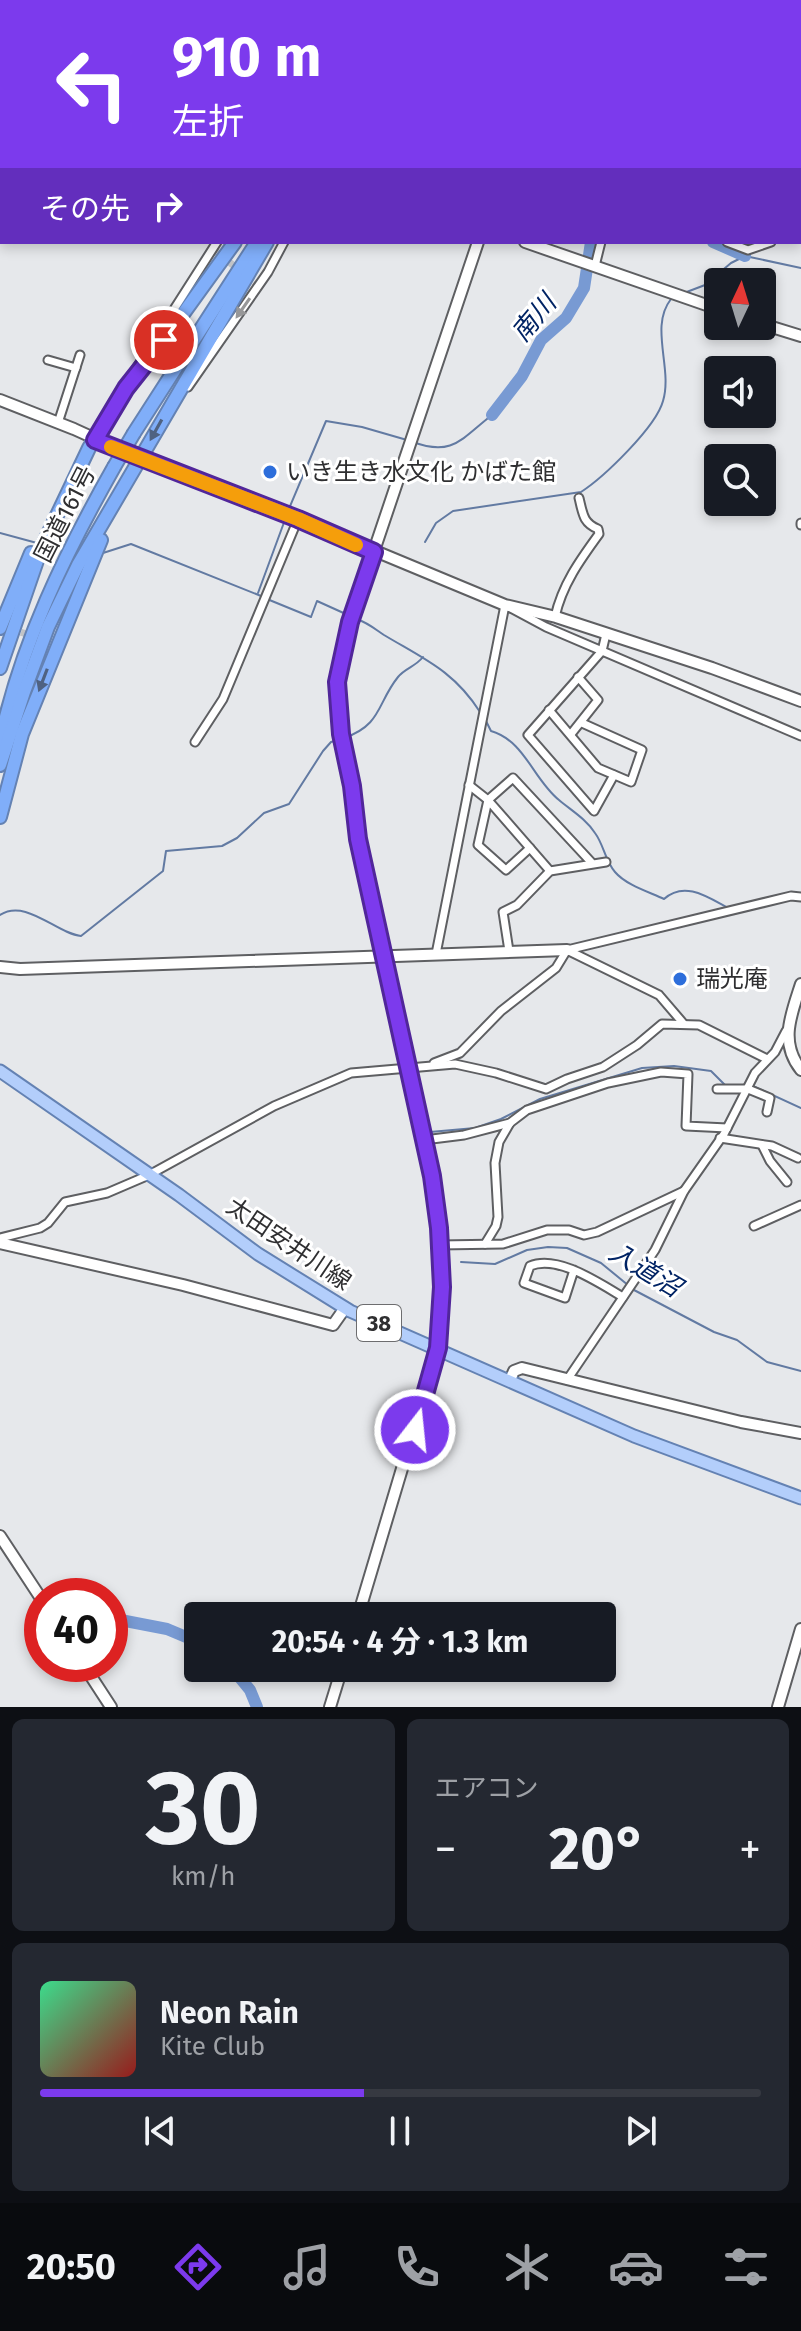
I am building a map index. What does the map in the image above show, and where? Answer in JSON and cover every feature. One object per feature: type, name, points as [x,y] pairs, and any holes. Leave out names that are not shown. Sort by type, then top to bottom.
[{"type":"highway","points":[[4,627],[56,499],[65,497],[126,388],[234,244]]},
{"type":"highway","name":"国道161号","points":[[0,743],[25,657],[70,549],[134,433],[256,244]]},
{"type":"highway","points":[[0,765],[48,627],[174,398],[266,244]]},
{"type":"highway","points":[[0,668],[39,544]]},
{"type":"highway","points":[[0,817],[22,734],[91,551]]},
{"type":"main road","name":"太田安井川線","points":[[0,1071],[295,1280],[345,1308],[634,1436],[801,1498]]},
{"type":"street","points":[[126,388],[216,244]]},
{"type":"street","points":[[174,398],[181,398],[268,272],[283,244]]},
{"type":"street","points":[[362,1602],[438,1348],[442,1287],[432,1176],[358,839],[352,786],[341,734],[337,699],[338,667],[477,244]]},
{"type":"street","points":[[531,244],[704,304]]},
{"type":"street","points":[[591,265],[600,244]]},
{"type":"street","points":[[732,244],[748,250],[765,244]]},
{"type":"street","points":[[776,328],[801,336]]},
{"type":"street","points":[[58,423],[80,355]]},
{"type":"street","points":[[48,360],[76,368]]},
{"type":"street","points":[[0,400],[505,605],[546,627],[801,736]]},
{"type":"street","points":[[555,617],[559,600],[581,556],[599,534],[598,529],[587,525],[579,498]]},
{"type":"street","points":[[195,742],[223,699],[266,598],[291,516]]},
{"type":"street","points":[[505,605],[555,617],[801,701]]},
{"type":"street","points":[[436,954],[505,605]]},
{"type":"street","points":[[520,743],[602,651],[606,634]]},
{"type":"street","points":[[571,734],[598,700],[578,677]]},
{"type":"street","points":[[549,710],[598,768],[631,782],[642,750],[582,723]]},
{"type":"street","points":[[528,735],[594,811],[614,775]]},
{"type":"street","points":[[530,848],[506,870],[478,845],[488,800],[513,778],[591,862]]},
{"type":"street","points":[[469,785],[488,800],[550,871]]},
{"type":"street","points":[[509,951],[503,912],[517,905],[550,871],[606,862]]},
{"type":"street","points":[[0,967],[20,969],[567,950],[791,896],[801,897]]},
{"type":"street","points":[[567,950],[659,995],[683,1023]]},
{"type":"street","points":[[428,1065],[460,1053],[501,1011],[556,968],[567,950]]},
{"type":"street","points":[[567,1380],[655,1250],[684,1191],[727,1128],[749,1085],[779,1046],[801,984]]},
{"type":"street","points":[[485,1244],[496,1226],[495,1163],[499,1142],[510,1123],[567,1079],[603,1067],[662,1024],[699,1025],[767,1059]]},
{"type":"street","points":[[786,1031],[790,1053],[801,1070]]},
{"type":"street","points":[[0,1240],[40,1228],[65,1202],[107,1193],[149,1175],[274,1106],[351,1073],[455,1064],[477,1068],[550,1095],[661,1072],[688,1074],[686,1126],[727,1128]]},
{"type":"street","points":[[717,1089],[749,1085],[770,1098],[767,1112]]},
{"type":"street","points":[[424,1140],[464,1135],[510,1123]]},
{"type":"street","points":[[720,1138],[772,1146],[798,1158]]},
{"type":"street","points":[[762,1145],[787,1182]]},
{"type":"street","points":[[439,1245],[517,1241],[547,1230],[569,1230],[584,1235],[597,1232],[684,1191]]},
{"type":"street","points":[[754,1226],[801,1205]]},
{"type":"street","points":[[0,1240],[333,1325],[345,1308]]},
{"type":"street","points":[[574,1270],[565,1298],[524,1283],[530,1266],[539,1262],[574,1270],[623,1297]]},
{"type":"street","points":[[510,1380],[514,1371],[522,1368],[741,1422],[801,1433]]},
{"type":"street","points":[[0,1536],[28,1578]]},
{"type":"street","points":[[778,1707],[801,1629]]},
{"type":"street","points":[[95,1682],[111,1707]]},
{"type":"street","points":[[330,1707],[338,1682]]},
{"type":"waterway","name":"南川","points":[[492,415],[522,376],[541,340],[566,318],[584,288],[591,244]]},
{"type":"waterway","name":"南川","points":[[718,244],[745,256]]},
{"type":"waterway","points":[[684,293],[705,285],[731,263],[745,256],[801,268]]},
{"type":"waterway","points":[[425,542],[436,523],[453,511],[581,492],[603,475],[640,437],[663,401],[662,322],[671,299]]},
{"type":"waterway","points":[[413,442],[448,446],[464,438],[492,415]]},
{"type":"waterway","points":[[288,511],[326,421],[407,440]]},
{"type":"waterway","points":[[258,593],[286,517]]},
{"type":"waterway","points":[[0,533],[37,543]]},
{"type":"waterway","points":[[103,553],[131,544],[261,596]]},
{"type":"waterway","points":[[47,545],[65,547]]},
{"type":"waterway","points":[[267,599],[311,617],[317,601],[348,615]]},
{"type":"waterway","points":[[357,619],[449,676],[480,712]]},
{"type":"waterway","points":[[344,738],[366,727],[398,677],[423,657]]},
{"type":"waterway","points":[[486,721],[491,731],[512,743],[550,791],[591,828],[620,877],[664,899],[680,891],[689,891],[730,909]]},
{"type":"waterway","points":[[0,915],[20,911],[81,936],[163,871],[166,851],[222,846],[237,838],[264,813],[289,804],[323,751],[331,742],[338,740]]},
{"type":"waterway","points":[[430,1132],[475,1128],[540,1099],[642,1068],[674,1066],[711,1071],[725,1085],[753,1086],[801,1108]]},
{"type":"waterway","name":"入道沼","points":[[461,1262],[495,1264],[527,1250],[567,1248],[601,1263],[634,1290],[714,1332],[737,1340],[767,1362],[801,1371]]},
{"type":"waterway","points":[[128,1621],[167,1629],[184,1636]]},
{"type":"waterway","points":[[243,1682],[257,1707]]},
{"type":"tunnel","points":[[213,249],[259,286]]},
{"type":"tunnel","points":[[11,629],[51,642]]},
{"type":"slow traffic","points":[[111,447],[298,519],[356,545]]},
{"type":"place","name":"いき生き水文化 かばた館","points":[[270,472]]},
{"type":"place","name":"瑞光庵","points":[[680,979]]},
{"type":"route","points":[[164,340],[126,388],[95,440],[374,552],[338,667],[337,699],[358,839],[432,1176],[439,1228],[442,1287],[438,1348],[415,1430]]}]
